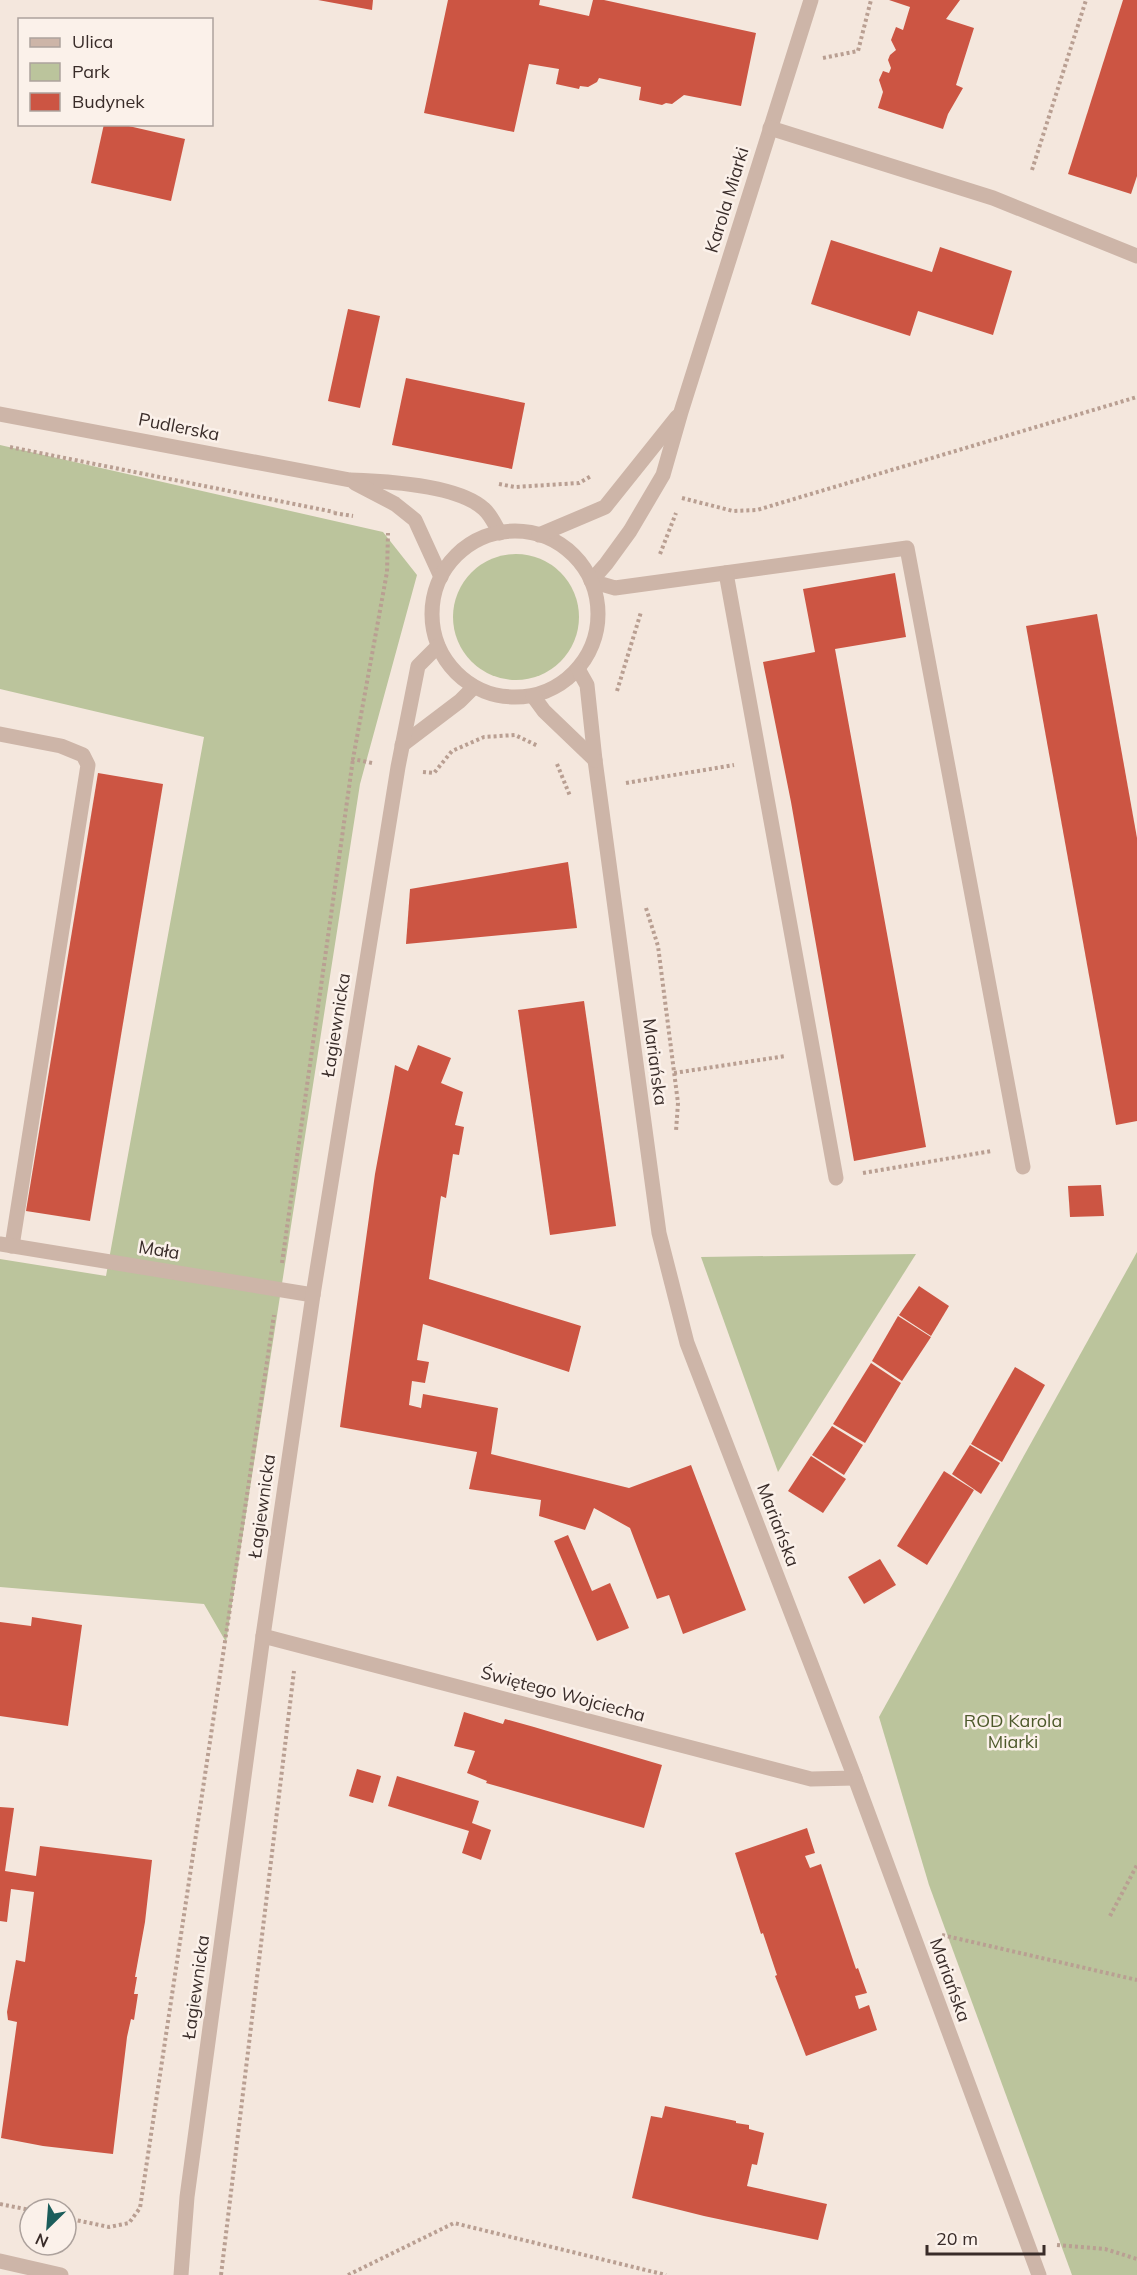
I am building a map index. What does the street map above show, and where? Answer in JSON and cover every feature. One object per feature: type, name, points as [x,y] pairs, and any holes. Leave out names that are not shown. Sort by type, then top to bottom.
[{"type":"street","name":"Karola Miarki","points":[[591,581],[630,531],[663,475],[811,0]]},
{"type":"street","points":[[770,128],[993,198],[1137,256]]},
{"type":"street","points":[[539,535],[605,507],[681,412]]},
{"type":"street","name":"Pudlerska","points":[[0,414],[350,480],[405,483],[464,498],[484,509],[500,532]]},
{"type":"street","name":"Pudlerska","points":[[350,480],[395,504],[415,520],[441,577]]},
{"type":"street","points":[[500,532],[539,535],[561,545],[578,561],[591,581],[597,603],[597,627],[591,649],[578,669],[558,686],[533,696],[503,697],[474,687],[452,670],[438,646],[432,611],[441,577],[456,556],[476,541],[500,532]]},
{"type":"street","points":[[591,581],[615,588],[907,548],[1023,1167]]},
{"type":"street","points":[[726,573],[836,1178]]},
{"type":"street","name":"Łagiewnicka","points":[[181,2275],[187,2197],[263,1636],[313,1295],[402,745],[418,666],[438,646]]},
{"type":"street","name":"Mariańska","points":[[578,669],[587,686],[659,1233],[687,1343],[855,1778],[1039,2275]]},
{"type":"street","points":[[402,745],[460,701],[474,687]]},
{"type":"street","points":[[533,696],[544,711],[595,760]]},
{"type":"street","points":[[0,734],[61,746],[83,755],[88,765],[6,1245]]},
{"type":"street","name":"Mała","points":[[6,1245],[313,1295]]},
{"type":"street","name":"Świętego Wojciecha","points":[[263,1636],[811,1779],[855,1778]]},
{"type":"street","points":[[0,2261],[61,2275]]},
{"type":"path","points":[[820,58],[858,51],[871,0]]},
{"type":"path","points":[[1032,170],[1086,0]]},
{"type":"path","points":[[681,497],[733,511],[757,510],[1137,397]]},
{"type":"path","points":[[334,513],[363,520]]},
{"type":"path","points":[[78,2221],[109,2227],[129,2223],[140,2208],[278,1289],[353,759],[387,572],[388,530]]},
{"type":"path","points":[[353,759],[434,773],[452,752],[484,737],[515,735],[543,748]]},
{"type":"path","points":[[626,784],[760,761]]},
{"type":"path","points":[[556,762],[575,810],[602,804]]},
{"type":"path","points":[[645,906],[658,946],[678,1104],[676,1138]]},
{"type":"path","points":[[674,1073],[813,1052]]},
{"type":"path","points":[[836,1178],[1019,1146]]},
{"type":"path","points":[[221,2275],[298,1644]]},
{"type":"path","points":[[1110,1916],[1137,1865]]},
{"type":"path","points":[[942,1945],[938,1934],[1137,1980]]},
{"type":"path","points":[[0,2204],[18,2208]]},
{"type":"path","points":[[348,2275],[454,2223],[666,2275]]},
{"type":"path","points":[[1057,2255],[1053,2245],[1105,2249],[1137,2259]]},
{"type":"green space","points":[[0,445],[383,532],[417,575],[360,784],[226,1642],[204,1604],[0,1587],[0,1259],[106,1276],[204,737],[0,689]]},
{"type":"green space","points":[[516,554],[540,559],[560,573],[574,593],[579,617],[574,641],[560,661],[540,675],[516,680],[492,675],[472,661],[458,641],[453,617],[458,593],[472,573],[492,559]]},
{"type":"green space","name":"ROD Karola Miarki","points":[[1137,1252],[1137,2275],[1072,2275],[929,1885],[879,1717]]},
{"type":"green space","points":[[916,1254],[778,1472],[701,1257]]},
{"type":"building","points":[[318,0],[373,0],[372,10]]},
{"type":"building","points":[[448,0],[540,0],[539,5],[589,16],[593,0],[604,0],[756,33],[741,106],[684,95],[672,104],[662,105],[639,100],[641,87],[599,78],[597,82],[588,87],[580,86],[579,89],[556,84],[559,69],[529,64],[514,132],[424,113]]},
{"type":"building","points":[[889,0],[960,0],[946,19],[974,28],[956,85],[963,88],[948,114],[943,129],[878,108],[883,92],[879,80],[883,71],[889,73],[891,68],[888,60],[896,50],[891,40],[896,27],[903,30],[910,7]]},
{"type":"building","points":[[1123,0],[1137,0],[1137,176],[1131,194],[1068,174]]},
{"type":"building","points":[[104,126],[129,126],[185,139],[171,201],[91,183]]},
{"type":"building","points":[[831,240],[932,272],[940,247],[1012,271],[993,335],[918,311],[910,336],[811,304]]},
{"type":"building","points":[[348,309],[380,316],[360,408],[328,401]]},
{"type":"building","points":[[406,378],[525,403],[512,469],[392,445]]},
{"type":"building","points":[[895,573],[906,637],[835,649],[926,1147],[854,1161],[791,802],[763,662],[815,652],[803,589]]},
{"type":"building","points":[[1097,614],[1137,838],[1137,1121],[1116,1125],[1026,626]]},
{"type":"building","points":[[98,773],[163,784],[90,1221],[26,1211]]},
{"type":"building","points":[[568,862],[577,928],[406,944],[410,889]]},
{"type":"building","points":[[584,1001],[616,1226],[550,1235],[518,1010]]},
{"type":"building","points":[[418,1045],[451,1058],[441,1083],[463,1092],[455,1125],[464,1127],[459,1155],[453,1154],[446,1198],[441,1196],[429,1279],[581,1326],[569,1372],[423,1324],[417,1360],[429,1362],[425,1383],[412,1381],[409,1405],[421,1408],[423,1394],[498,1408],[491,1454],[629,1488],[691,1465],[746,1610],[683,1634],[669,1595],[657,1599],[630,1528],[594,1508],[585,1530],[539,1516],[541,1500],[469,1489],[477,1452],[340,1427],[375,1174],[395,1065],[408,1071]]},
{"type":"building","points":[[1101,1185],[1104,1216],[1070,1217],[1068,1186]]},
{"type":"building","points":[[919,1286],[949,1306],[931,1336],[899,1315]]},
{"type":"building","points":[[898,1316],[931,1337],[902,1381],[872,1361]]},
{"type":"building","points":[[871,1363],[901,1383],[865,1443],[833,1424]]},
{"type":"building","points":[[1015,1367],[1045,1385],[1002,1462],[971,1444]]},
{"type":"building","points":[[832,1426],[863,1445],[844,1475],[812,1455]]},
{"type":"building","points":[[970,1445],[1000,1463],[981,1494],[952,1474]]},
{"type":"building","points":[[811,1456],[846,1479],[823,1513],[788,1491]]},
{"type":"building","points":[[944,1471],[974,1490],[927,1565],[897,1546]]},
{"type":"building","points":[[568,1535],[592,1591],[610,1583],[629,1628],[597,1641],[554,1541]]},
{"type":"building","points":[[880,1559],[896,1585],[864,1604],[848,1577]]},
{"type":"building","points":[[32,1617],[82,1625],[68,1726],[0,1716],[0,1622],[31,1626]]},
{"type":"building","points":[[464,1712],[503,1724],[505,1719],[662,1765],[644,1828],[486,1783],[487,1781],[467,1773],[475,1751],[454,1746]]},
{"type":"building","points":[[357,1769],[381,1776],[373,1803],[349,1796]]},
{"type":"building","points":[[397,1776],[479,1801],[472,1823],[491,1830],[481,1860],[462,1853],[469,1831],[388,1806]]},
{"type":"building","points":[[0,1807],[14,1808],[5,1871],[36,1876],[40,1846],[152,1860],[145,1922],[135,1977],[137,1977],[134,1994],[138,1994],[134,2020],[131,2019],[127,2037],[113,2154],[43,2146],[1,2138],[17,2022],[8,2020],[7,2012],[16,1960],[25,1962],[34,1892],[11,1889],[7,1922],[0,1921]]},
{"type":"building","points":[[807,1828],[815,1853],[805,1856],[810,1868],[821,1864],[856,1969],[858,1968],[867,1993],[855,1996],[859,2009],[869,2005],[877,2030],[806,2056],[775,1976],[777,1975],[735,1853]]},
{"type":"building","points":[[665,2106],[736,2121],[736,2123],[749,2125],[749,2129],[764,2133],[757,2165],[752,2164],[747,2186],[827,2204],[818,2240],[632,2198],[651,2116],[662,2118]]}]
